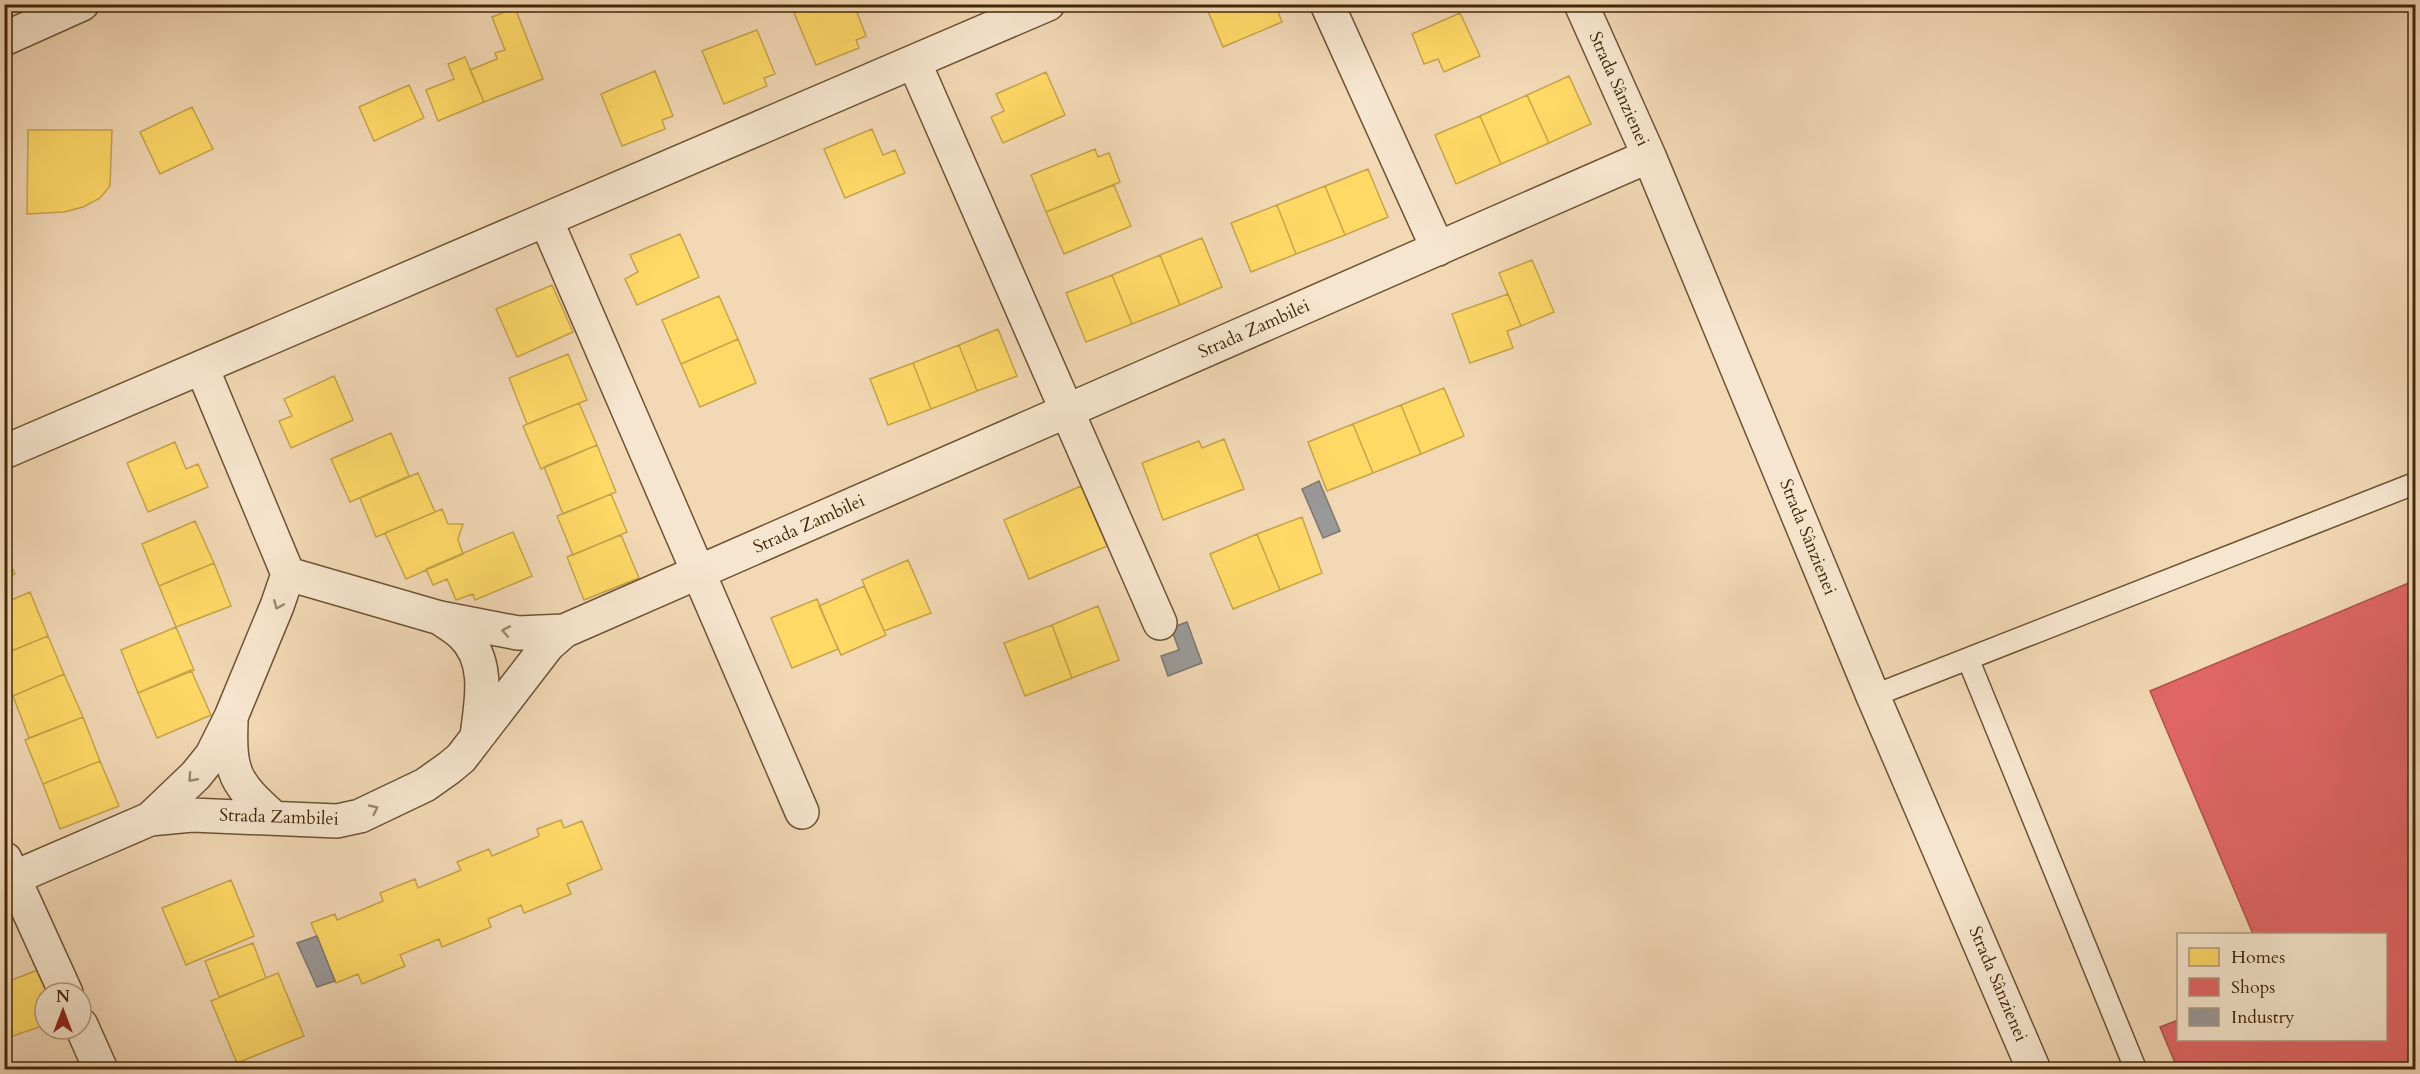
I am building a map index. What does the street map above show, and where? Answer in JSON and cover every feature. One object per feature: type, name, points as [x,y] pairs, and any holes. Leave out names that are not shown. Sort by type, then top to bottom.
[{"type":"street","points":[[4,39],[30,15],[82,4]]},
{"type":"street","points":[[4,452],[1048,4]]},
{"type":"street","points":[[1327,4],[1438,249]]},
{"type":"street","name":"Strada Sânzienei","points":[[1581,4],[1649,156],[1873,696],[2034,1070]]},
{"type":"street","points":[[914,62],[1160,623]]},
{"type":"street","name":"Strada Zambilei","points":[[8,872],[150,819],[192,815],[337,821],[360,816],[437,778],[460,758],[536,659],[564,631],[1649,156]]},
{"type":"street","points":[[546,220],[802,812]]},
{"type":"street","points":[[150,819],[196,775],[212,755],[231,717],[288,574],[202,368]]},
{"type":"street","points":[[288,574],[440,618],[518,633],[564,631]]},
{"type":"street","points":[[440,618],[464,636],[475,653],[482,674],[483,694],[476,738]]},
{"type":"street","points":[[231,717],[231,762],[238,780],[250,797],[273,817]]},
{"type":"street","points":[[8,872],[60,981]]},
{"type":"street","points":[[88,1041],[101,1070]]},
{"type":"lane","points":[[1873,696],[2415,483]]},
{"type":"lane","points":[[1968,659],[2136,1070]]},
{"type":"building: Homes","points":[[816,4],[854,4],[866,36],[856,40],[859,48],[816,65],[794,13]]},
{"type":"building: Homes","points":[[1205,4],[1275,4],[1282,22],[1223,47]]},
{"type":"building: Homes","points":[[515,8],[543,79],[484,102],[470,70],[497,59],[495,53],[505,50],[492,17]]},
{"type":"building: Homes","points":[[1460,13],[1480,56],[1444,72],[1438,59],[1424,64],[1412,34]]},
{"type":"building: Homes","points":[[757,30],[775,74],[764,78],[767,86],[724,104],[702,51]]},
{"type":"building: Homes","points":[[465,57],[484,102],[438,121],[426,90],[454,79],[448,64]]},
{"type":"building: Homes","points":[[655,71],[673,116],[662,120],[665,129],[622,146],[601,94]]},
{"type":"building: Homes","points":[[1046,72],[1065,115],[1003,143],[991,117],[1004,111],[996,94]]},
{"type":"building: Homes","points":[[1569,76],[1591,124],[1549,143],[1527,95]]},
{"type":"building: Homes","points":[[409,85],[424,118],[374,141],[359,107]]},
{"type":"building: Homes","points":[[1527,95],[1549,143],[1501,164],[1480,116]]},
{"type":"building: Homes","points":[[192,107],[213,149],[160,174],[140,132]]},
{"type":"building: Homes","points":[[1480,116],[1501,164],[1456,184],[1435,135]]},
{"type":"building: Homes","points":[[872,129],[883,155],[895,150],[905,173],[845,198],[824,149]]},
{"type":"building: Homes","points":[[28,130],[112,130],[110,186],[100,198],[83,207],[64,212],[27,214]]},
{"type":"building: Homes","points":[[1095,149],[1098,157],[1109,153],[1120,182],[1046,212],[1031,175]]},
{"type":"building: Homes","points":[[1368,169],[1388,217],[1345,235],[1325,186]]},
{"type":"building: Homes","points":[[1114,185],[1131,226],[1064,254],[1046,212]]},
{"type":"building: Homes","points":[[1325,186],[1345,235],[1296,254],[1277,205]]},
{"type":"building: Homes","points":[[1277,205],[1296,254],[1251,272],[1231,223]]},
{"type":"building: Homes","points":[[680,234],[699,277],[637,305],[625,279],[638,272],[630,255]]},
{"type":"building: Homes","points":[[1202,238],[1222,287],[1180,305],[1160,255]]},
{"type":"building: Homes","points":[[1160,255],[1180,305],[1132,324],[1112,275]]},
{"type":"building: Homes","points":[[1532,260],[1554,312],[1521,326],[1499,273]]},
{"type":"building: Homes","points":[[1112,275],[1132,324],[1086,342],[1066,293]]},
{"type":"building: Homes","points":[[552,285],[573,332],[517,357],[496,309]]},
{"type":"building: Homes","points":[[1508,294],[1521,326],[1507,331],[1513,348],[1470,363],[1452,314]]},
{"type":"building: Homes","points":[[719,296],[738,339],[681,364],[662,320]]},
{"type":"building: Homes","points":[[998,329],[1017,376],[977,391],[959,345]]},
{"type":"building: Homes","points":[[738,339],[756,383],[700,407],[681,364]]},
{"type":"building: Homes","points":[[959,345],[977,391],[931,409],[913,363]]},
{"type":"building: Homes","points":[[568,354],[587,400],[527,424],[509,378]]},
{"type":"building: Homes","points":[[913,363],[931,409],[888,425],[870,379]]},
{"type":"building: Homes","points":[[334,376],[353,420],[291,448],[279,421],[292,416],[284,399]]},
{"type":"building: Homes","points":[[1444,388],[1464,436],[1421,454],[1401,405]]},
{"type":"building: Homes","points":[[579,403],[597,445],[541,469],[523,426]]},
{"type":"building: Homes","points":[[1401,405],[1421,454],[1373,473],[1353,424]]},
{"type":"building: Homes","points":[[1353,424],[1373,473],[1327,491],[1308,442]]},
{"type":"building: Homes","points":[[391,433],[409,476],[350,502],[331,459]]},
{"type":"building: Homes","points":[[1224,439],[1244,489],[1163,520],[1142,463],[1199,441],[1202,448]]},
{"type":"building: Homes","points":[[175,442],[186,469],[198,464],[208,487],[148,512],[127,463]]},
{"type":"building: Homes","points":[[597,445],[616,492],[563,514],[544,467]]},
{"type":"building: Homes","points":[[418,473],[435,512],[376,537],[360,498]]},
{"type":"building: Homes","points":[[1081,486],[1107,546],[1029,579],[1004,520]]},
{"type":"building: Homes","points":[[611,494],[627,532],[573,555],[557,516]]},
{"type":"building: Homes","points":[[442,509],[448,524],[463,524],[458,539],[463,554],[406,579],[385,533]]},
{"type":"building: Homes","points":[[1302,517],[1322,573],[1280,590],[1257,534]]},
{"type":"building: Homes","points":[[195,521],[214,563],[159,586],[142,544]]},
{"type":"building: Homes","points":[[513,532],[532,576],[475,600],[473,594],[456,600],[447,579],[433,585],[426,569]]},
{"type":"building: Homes","points":[[1257,534],[1280,590],[1233,609],[1210,554]]},
{"type":"building: Homes","points":[[621,535],[639,578],[584,600],[567,557]]},
{"type":"building: Homes","points":[[4,550],[15,574],[4,578]]},
{"type":"building: Homes","points":[[908,560],[931,613],[884,631],[862,580]]},
{"type":"building: Homes","points":[[214,563],[231,606],[176,627],[159,586]]},
{"type":"building: Homes","points":[[864,586],[886,635],[841,655],[819,606]]},
{"type":"building: Homes","points":[[30,592],[48,636],[4,654],[4,603]]},
{"type":"building: Homes","points":[[817,599],[838,649],[792,668],[771,618]]},
{"type":"building: Homes","points":[[1098,606],[1119,660],[1072,678],[1052,625]]},
{"type":"building: Homes","points":[[1052,625],[1072,678],[1025,696],[1004,643]]},
{"type":"building: Homes","points":[[176,627],[194,670],[138,693],[121,650]]},
{"type":"building: Homes","points":[[48,636],[64,674],[13,696],[4,677],[4,654]]},
{"type":"building: Homes","points":[[191,670],[211,715],[157,738],[138,693]]},
{"type":"building: Homes","points":[[64,674],[83,717],[29,738],[13,696]]},
{"type":"building: Homes","points":[[83,717],[100,761],[43,784],[25,740]]},
{"type":"building: Homes","points":[[100,761],[119,806],[60,829],[43,784]]},
{"type":"building: Homes","points":[[561,820],[564,828],[582,821],[602,869],[567,884],[571,894],[524,913],[521,905],[488,919],[491,927],[442,947],[439,939],[400,955],[405,966],[362,984],[358,974],[336,983],[311,923],[335,914],[337,920],[383,901],[380,893],[415,879],[418,888],[461,870],[457,862],[489,849],[492,856],[539,836],[537,829]]},
{"type":"building: Homes","points":[[231,880],[254,936],[186,965],[162,908]]},
{"type":"building: Homes","points":[[253,943],[266,978],[219,997],[205,961]]},
{"type":"building: Homes","points":[[43,968],[47,981],[33,981],[33,1029],[4,1039],[4,983]]},
{"type":"building: Homes","points":[[278,973],[304,1036],[237,1063],[211,1001]]},
{"type":"building: Shops","points":[[2416,580],[2416,1063],[2400,1070],[2178,1070],[2160,1027],[2177,1020],[2177,1041],[2387,1041],[2387,933],[2253,933],[2150,691]]},
{"type":"building: Industry","points":[[1319,481],[1340,531],[1323,538],[1302,489]]},
{"type":"building: Industry","points":[[1187,622],[1202,663],[1168,676],[1161,656],[1179,650],[1171,628]]},
{"type":"building: Industry","points":[[317,936],[335,981],[317,987],[297,943]]}]
